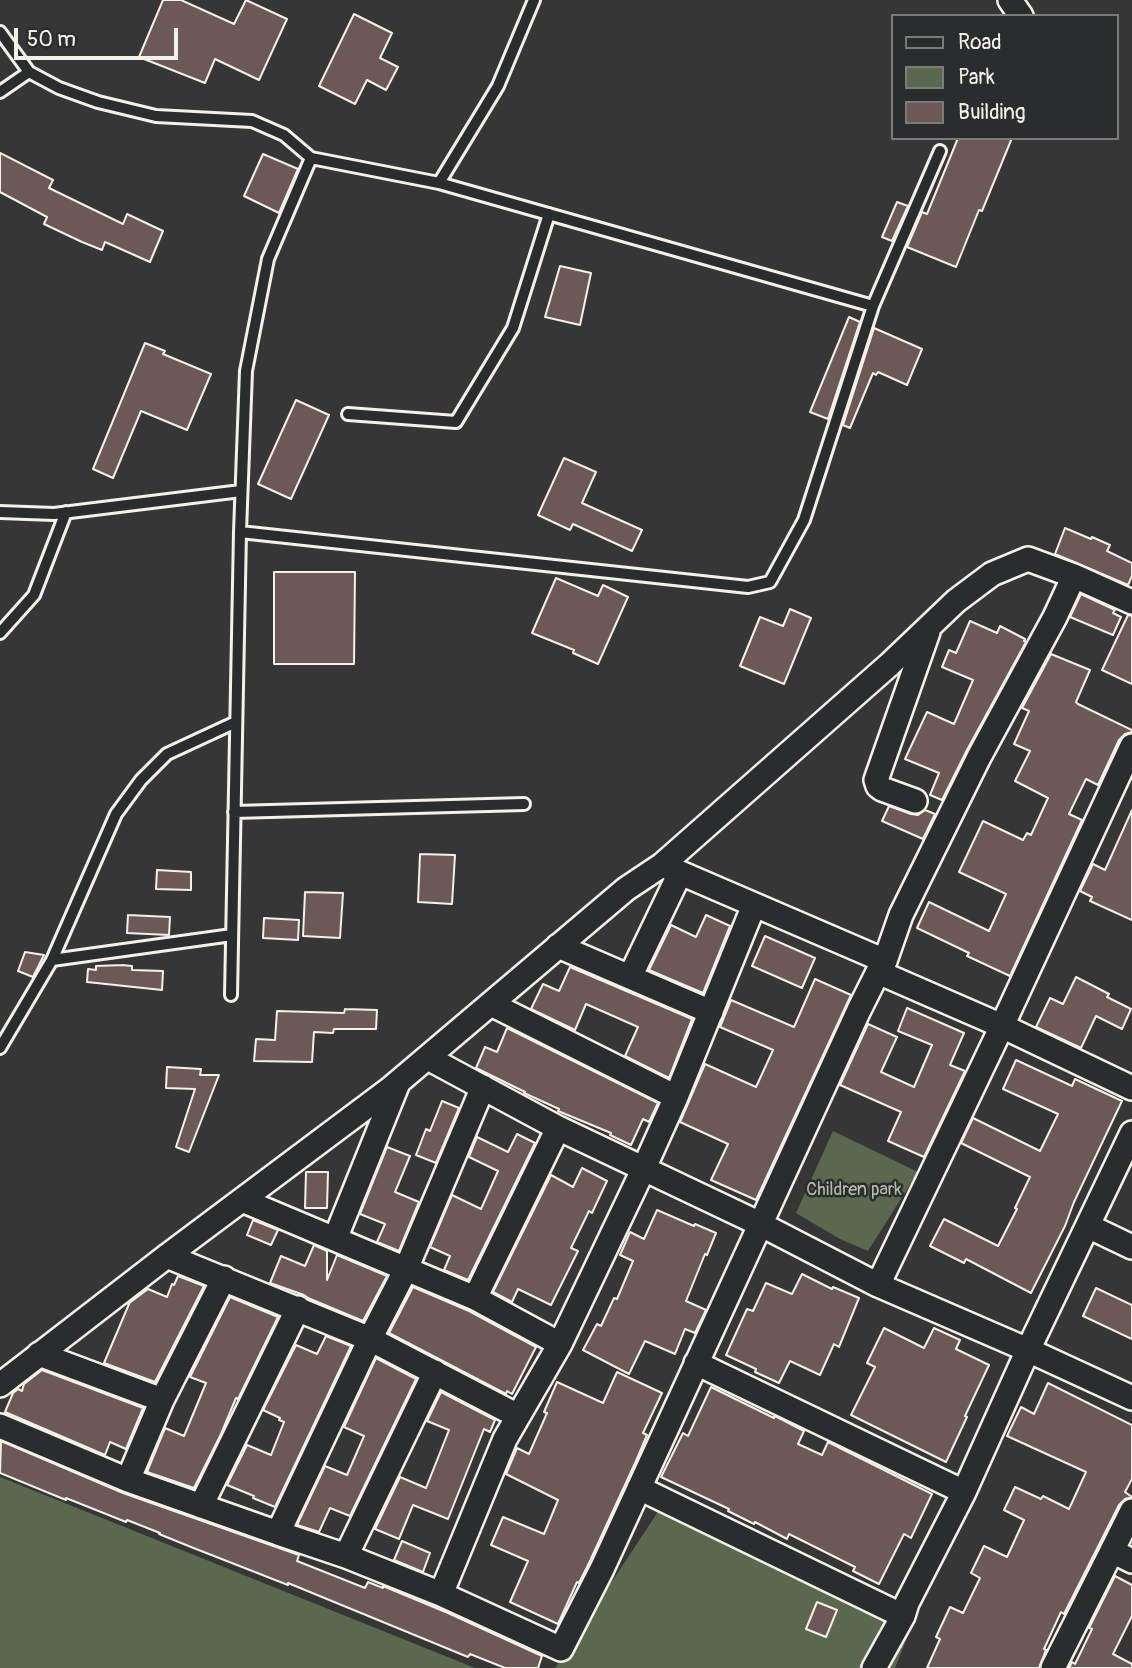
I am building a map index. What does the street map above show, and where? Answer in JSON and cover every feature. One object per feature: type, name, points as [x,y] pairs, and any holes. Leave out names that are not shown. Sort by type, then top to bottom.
[{"type":"street","points":[[0,1385],[428,1058],[626,888],[671,869],[956,601],[992,574],[1028,559],[1132,602]]},
{"type":"street","points":[[0,1426],[128,1480],[346,1556],[441,1594],[561,1649],[602,1569],[882,966],[901,915],[979,757],[1055,617],[1074,576]]},
{"type":"street","points":[[915,801],[883,789],[878,786],[876,780],[930,626]]},
{"type":"street","points":[[878,1285],[1125,778],[1132,746]]},
{"type":"street","points":[[671,869],[754,905],[1132,1088]]},
{"type":"street","points":[[630,977],[671,869]]},
{"type":"street","points":[[441,1594],[505,1439],[560,1344],[644,1168],[676,1097],[754,905]]},
{"type":"street","points":[[558,946],[711,1012]]},
{"type":"street","points":[[491,1004],[676,1097]]},
{"type":"street","points":[[428,1058],[558,1128],[760,1224],[878,1285],[1132,1398]]},
{"type":"street","points":[[335,1239],[399,1081]]},
{"type":"street","points":[[278,1533],[405,1269],[483,1087]]},
{"type":"street","points":[[475,1298],[558,1128]]},
{"type":"street","points":[[874,1668],[903,1616],[907,1602],[964,1492],[1028,1350],[1132,1133]]},
{"type":"street","points":[[242,1200],[475,1298],[560,1344]]},
{"type":"street","points":[[1088,1226],[1132,1247]]},
{"type":"street","points":[[167,1256],[370,1339],[517,1416]]},
{"type":"street","points":[[128,1480],[162,1400],[224,1278]]},
{"type":"street","points":[[201,1506],[298,1308]]},
{"type":"street","points":[[39,1354],[162,1400]]},
{"type":"street","points":[[696,1363],[964,1492]]},
{"type":"street","points":[[346,1556],[435,1372]]},
{"type":"street","points":[[639,1488],[903,1616]]},
{"type":"street","points":[[1053,1668],[1122,1556],[1132,1511]]},
{"type":"lane","points":[[439,183],[498,86],[534,0]]},
{"type":"lane","points":[[0,32],[29,72],[59,88],[97,102],[156,116],[252,121],[284,135],[311,158],[439,183],[873,306]]},
{"type":"lane","points":[[0,92],[29,72]]},
{"type":"lane","points":[[240,532],[748,587],[770,582],[804,520],[873,306],[940,150]]},
{"type":"lane","points":[[231,995],[240,532],[246,371],[268,259],[311,158]]},
{"type":"lane","points":[[348,414],[456,422],[513,328],[549,214]]},
{"type":"lane","points":[[0,512],[54,514],[241,491]]},
{"type":"lane","points":[[0,633],[34,595],[66,512]]},
{"type":"lane","points":[[0,1048],[52,960],[116,814],[141,780],[167,754],[236,722]]},
{"type":"lane","points":[[234,812],[524,804]]},
{"type":"lane","points":[[52,960],[232,936]]},
{"type":"green space","name":"Children park","points":[[833,1131],[918,1172],[868,1251],[840,1239],[796,1213]]},
{"type":"green space","points":[[0,1477],[475,1668],[0,1668]]},
{"type":"green space","points":[[669,1495],[919,1608],[895,1668],[555,1668]]},
{"type":"building","points":[[163,0],[181,0],[234,24],[246,0],[287,19],[259,80],[215,59],[205,83],[139,57]]},
{"type":"building","points":[[354,14],[392,33],[380,58],[398,67],[386,90],[367,80],[355,104],[319,86]]},
{"type":"building","points":[[957,140],[1011,140],[956,267],[907,247],[922,212],[927,214]]},
{"type":"building","points":[[0,153],[53,180],[49,188],[123,224],[127,214],[163,231],[150,262],[105,242],[102,250],[44,224],[47,217],[0,192]]},
{"type":"building","points":[[263,154],[298,169],[279,213],[244,196]]},
{"type":"building","points":[[897,202],[908,206],[892,241],[882,237]]},
{"type":"building","points":[[560,266],[591,273],[580,325],[545,317]]},
{"type":"building","points":[[849,317],[860,322],[828,419],[810,412]]},
{"type":"building","points":[[874,328],[922,349],[907,385],[878,372],[876,375],[873,373],[850,428],[843,425]]},
{"type":"building","points":[[145,343],[165,351],[163,354],[211,374],[187,430],[141,411],[113,478],[93,469]]},
{"type":"building","points":[[296,400],[329,415],[291,499],[258,484]]},
{"type":"building","points":[[564,458],[596,472],[582,503],[642,530],[632,551],[573,524],[570,530],[538,515]]},
{"type":"building","points":[[1065,528],[1110,545],[1107,551],[1132,563],[1132,576],[1128,585],[1055,554]]},
{"type":"building","points":[[274,572],[355,572],[354,664],[274,664]]},
{"type":"building","points":[[556,578],[598,596],[603,585],[628,597],[598,664],[573,653],[574,650],[532,633]]},
{"type":"building","points":[[1081,594],[1115,610],[1113,613],[1121,617],[1113,635],[1070,617]]},
{"type":"building","points":[[790,609],[811,618],[784,684],[740,666],[760,617],[783,626]]},
{"type":"building","points":[[1128,615],[1132,616],[1132,684],[1102,670]]},
{"type":"building","points":[[970,621],[997,633],[1000,626],[1026,642],[942,800],[930,795],[939,773],[905,759],[927,712],[954,724],[973,680],[942,667],[949,650],[956,653]]},
{"type":"building","points":[[1051,654],[1090,670],[1076,702],[1078,704],[1132,732],[1119,740],[1098,785],[1086,779],[1069,814],[1082,820],[1010,976],[917,928],[929,902],[989,931],[1006,894],[959,872],[983,821],[1023,840],[1027,833],[1031,835],[1048,798],[1015,781],[1030,751],[1014,744],[1029,711],[1022,708]]},
{"type":"building","points":[[889,806],[911,814],[918,815],[925,810],[935,814],[923,839],[882,821]]},
{"type":"building","points":[[1132,810],[1132,920],[1090,901],[1092,897],[1080,891],[1093,864],[1105,870]]},
{"type":"building","points":[[420,854],[455,855],[452,904],[418,902]]},
{"type":"building","points":[[157,870],[191,872],[191,890],[156,889]]},
{"type":"building","points":[[305,892],[343,893],[340,938],[303,936]]},
{"type":"building","points":[[128,915],[170,917],[169,935],[127,933]]},
{"type":"building","points":[[706,915],[730,926],[703,993],[649,970],[671,925],[696,937]]},
{"type":"building","points":[[264,918],[299,920],[298,940],[263,938]]},
{"type":"building","points":[[765,936],[815,958],[802,988],[752,966]]},
{"type":"building","points":[[25,952],[44,955],[33,977],[18,971]]},
{"type":"building","points":[[132,966],[132,970],[163,971],[162,990],[87,982],[88,969]]},
{"type":"building","points":[[570,967],[692,1019],[669,1078],[625,1056],[638,1027],[586,1004],[575,1030],[531,1009],[543,984],[559,991]]},
{"type":"building","points":[[1076,977],[1131,1009],[1122,1029],[1096,1016],[1081,1048],[1036,1027],[1050,998],[1063,1004]]},
{"type":"building","points":[[815,979],[851,995],[756,1200],[711,1180],[728,1144],[680,1122],[705,1064],[756,1087],[773,1050],[720,1027],[731,1000],[794,1027]]},
{"type":"building","points":[[907,1008],[964,1033],[950,1065],[965,1071],[924,1157],[888,1141],[901,1112],[840,1085],[868,1024],[897,1037],[881,1072],[914,1087],[932,1045],[898,1031]]},
{"type":"building","points":[[345,1009],[377,1010],[376,1029],[314,1032],[312,1062],[254,1061],[256,1039],[275,1040],[277,1011],[344,1013]]},
{"type":"building","points":[[507,1028],[658,1103],[649,1122],[643,1119],[631,1145],[476,1068],[485,1047],[497,1052]]},
{"type":"building","points":[[1016,1060],[1072,1086],[1075,1079],[1122,1101],[1031,1293],[966,1259],[964,1263],[930,1246],[944,1219],[998,1246],[1017,1209],[1015,1208],[1030,1177],[961,1143],[973,1118],[1040,1151],[1058,1114],[1003,1089]]},
{"type":"building","points":[[167,1067],[201,1069],[200,1075],[219,1075],[189,1152],[176,1147],[195,1089],[166,1088]]},
{"type":"building","points":[[442,1101],[459,1108],[436,1163],[416,1155],[426,1129],[430,1131]]},
{"type":"building","points":[[517,1134],[535,1143],[468,1280],[444,1270],[450,1256],[430,1247],[452,1195],[481,1209],[498,1171],[469,1157],[477,1137],[508,1152]]},
{"type":"building","points":[[387,1147],[410,1156],[395,1192],[419,1202],[399,1251],[377,1242],[385,1224],[360,1214]]},
{"type":"building","points":[[582,1168],[607,1181],[571,1248],[578,1251],[551,1305],[518,1289],[512,1302],[493,1292],[551,1175],[573,1187]]},
{"type":"building","points":[[306,1172],[328,1172],[327,1208],[305,1208]]},
{"type":"building","points":[[657,1210],[716,1233],[686,1301],[706,1310],[695,1333],[685,1329],[675,1354],[645,1341],[629,1374],[583,1350],[597,1324],[601,1326],[614,1298],[617,1299],[633,1261],[620,1255],[630,1232],[644,1239]]},
{"type":"building","points":[[253,1220],[278,1230],[271,1245],[247,1235]]},
{"type":"building","points":[[314,1245],[327,1251],[327,1280],[337,1255],[387,1276],[363,1321],[270,1283],[281,1256],[305,1266]]},
{"type":"building","points":[[802,1274],[832,1289],[833,1287],[859,1298],[839,1347],[834,1344],[820,1375],[790,1361],[779,1383],[726,1355],[747,1309],[753,1311],[766,1283],[792,1294]]},
{"type":"building","points":[[178,1276],[204,1286],[155,1382],[104,1363],[128,1304],[148,1289],[167,1297]]},
{"type":"building","points":[[413,1287],[469,1311],[536,1347],[512,1394],[507,1391],[506,1394],[389,1333]]},
{"type":"building","points":[[1096,1288],[1132,1305],[1132,1339],[1083,1316]]},
{"type":"building","points":[[230,1297],[278,1317],[194,1488],[147,1472],[165,1428],[184,1436],[206,1383],[190,1377]]},
{"type":"building","points":[[884,1328],[924,1348],[934,1328],[960,1340],[956,1349],[989,1365],[946,1462],[851,1415],[875,1367],[867,1363]]},
{"type":"building","points":[[326,1336],[351,1346],[275,1507],[227,1485],[247,1445],[271,1455],[284,1422],[263,1410],[296,1345],[317,1354]]},
{"type":"building","points":[[376,1358],[416,1379],[350,1516],[330,1508],[319,1532],[297,1525],[325,1466],[347,1475],[364,1436],[344,1427]]},
{"type":"building","points":[[42,1370],[143,1408],[126,1449],[110,1442],[105,1455],[5,1412],[13,1393],[18,1389],[22,1391],[24,1384]]},
{"type":"building","points":[[617,1372],[662,1393],[643,1433],[647,1435],[636,1461],[558,1624],[510,1602],[528,1561],[491,1545],[503,1517],[544,1534],[558,1500],[506,1474],[517,1448],[529,1454],[557,1382],[603,1403]]},
{"type":"building","points":[[1048,1383],[1132,1425],[1132,1479],[1125,1492],[1132,1497],[1119,1505],[1064,1614],[1061,1612],[1044,1649],[1046,1650],[1039,1668],[927,1668],[940,1639],[936,1637],[950,1607],[963,1613],[980,1578],[971,1573],[984,1546],[1007,1557],[1024,1520],[1004,1510],[1015,1487],[1041,1499],[1043,1496],[1069,1509],[1086,1472],[1007,1436],[1021,1407],[1034,1414]]},
{"type":"building","points":[[711,1387],[804,1431],[798,1444],[822,1455],[828,1442],[932,1494],[911,1538],[904,1534],[879,1584],[853,1571],[855,1567],[789,1534],[787,1539],[661,1477],[683,1433],[688,1436]]},
{"type":"building","points":[[441,1392],[495,1420],[490,1432],[484,1429],[448,1519],[413,1505],[399,1539],[375,1529],[400,1477],[426,1488],[449,1430],[427,1421]]},
{"type":"building","points":[[1,1441],[123,1493],[299,1555],[297,1561],[365,1588],[368,1582],[383,1586],[448,1613],[542,1656],[538,1668],[505,1668],[470,1654],[468,1657],[288,1583],[0,1473]]},
{"type":"building","points":[[402,1541],[430,1553],[423,1572],[394,1560]]},
{"type":"building","points":[[1115,1576],[1132,1585],[1132,1616],[1113,1654],[1132,1664],[1132,1668],[1069,1668],[1072,1662],[1075,1664],[1092,1629],[1089,1628]]},
{"type":"building","points":[[817,1602],[837,1610],[826,1637],[806,1629]]}]
